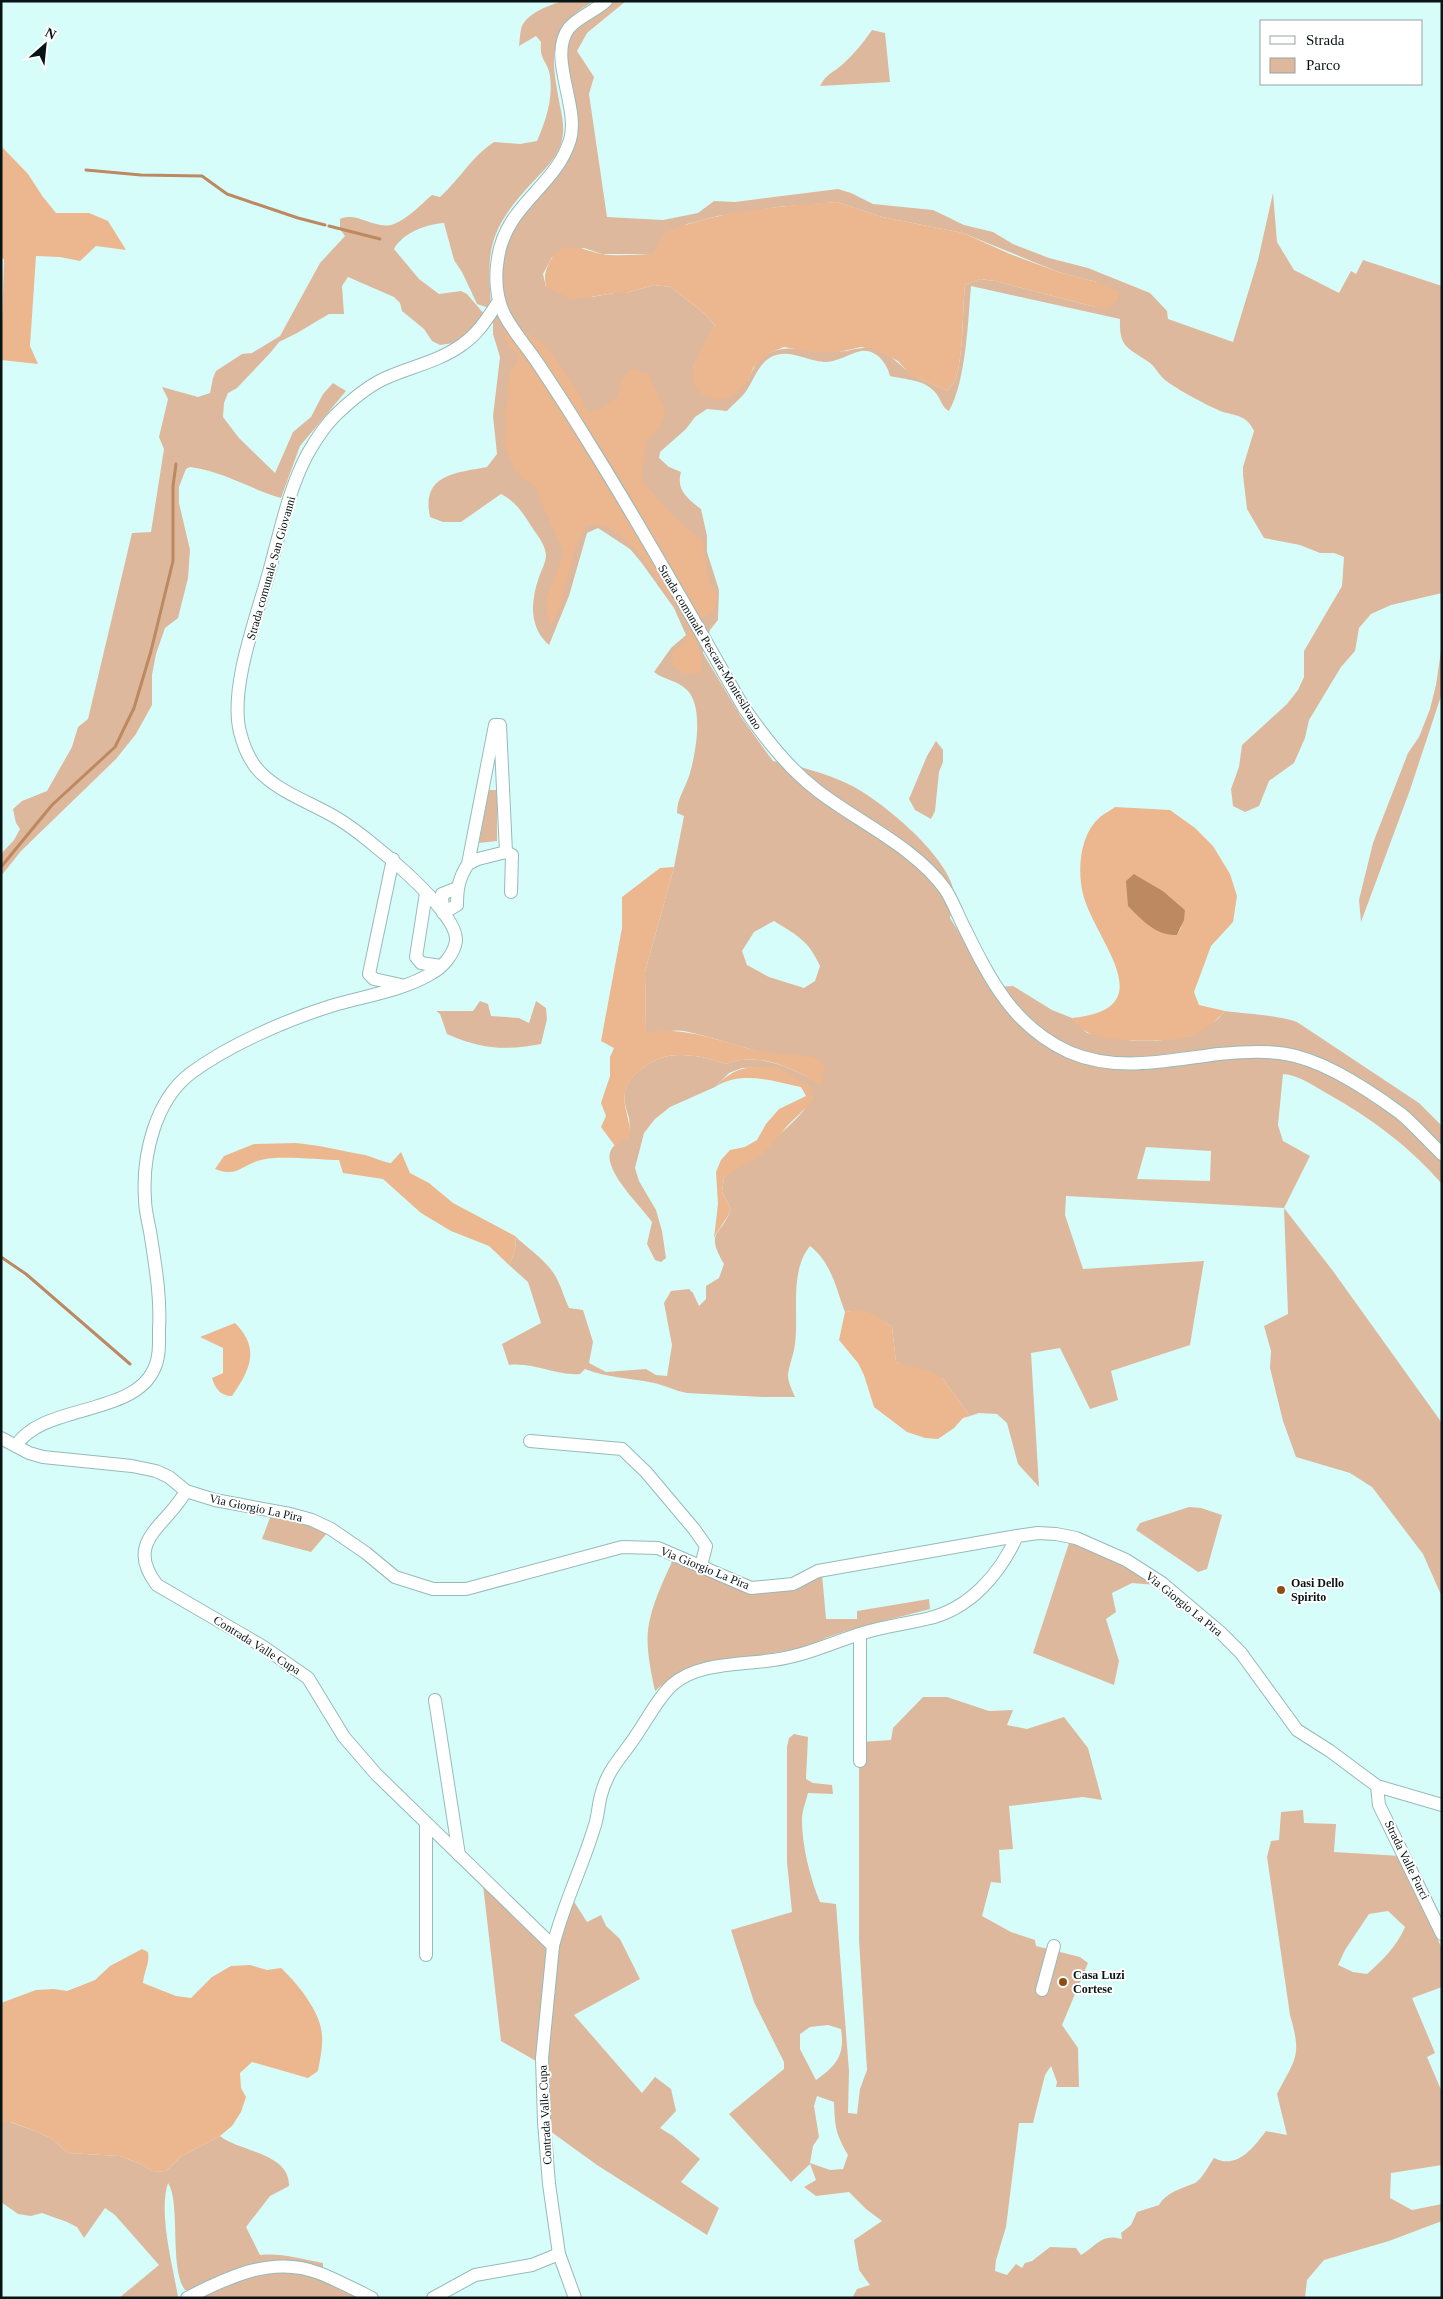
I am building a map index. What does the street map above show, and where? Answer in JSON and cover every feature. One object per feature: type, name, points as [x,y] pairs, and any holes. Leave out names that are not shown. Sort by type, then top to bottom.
[{"type":"street","name":"Strada comunale Pescara-Montesilvano","points":[[606,1],[575,23],[566,34],[561,47],[571,111],[570,139],[557,166],[518,210],[505,232],[498,259],[497,290],[512,327],[538,364],[618,490],[744,708],[764,736],[784,760],[817,791],[922,863],[945,889],[984,968],[1002,997],[1023,1022],[1047,1041],[1070,1052],[1098,1061],[1127,1065],[1170,1062],[1220,1054],[1286,1054],[1315,1064],[1353,1082],[1402,1114],[1442,1154]]},
{"type":"street","name":"Strada comunale San Giovanni","points":[[16,1446],[22,1435],[38,1425],[124,1396],[146,1382],[154,1371],[158,1357],[159,1296],[144,1200],[145,1174],[150,1146],[160,1112],[173,1089],[190,1074],[206,1064],[269,1030],[328,1007],[404,985],[435,972],[455,948],[457,937],[454,927],[426,893],[393,859],[341,820],[271,782],[251,763],[243,743],[237,719],[240,681],[295,483],[306,457],[321,432],[336,413],[360,394],[384,379],[428,363],[464,344],[480,329],[500,301]]},
{"type":"street","points":[[443,913],[456,905],[460,877],[468,864],[495,725],[500,725],[506,852]]},
{"type":"street","points":[[468,864],[478,859],[506,852],[512,855],[511,892]]},
{"type":"street","points":[[393,859],[369,974],[374,979],[404,985]]},
{"type":"street","points":[[426,893],[416,957],[421,963],[441,966]]},
{"type":"street","name":"Via Giorgio La Pira","points":[[1,1438],[29,1453],[43,1457],[149,1469],[169,1477],[186,1491],[215,1500],[312,1520],[331,1529],[395,1576],[432,1589],[466,1589],[622,1547],[658,1548],[751,1588],[770,1588],[793,1584],[818,1571],[1017,1536],[1040,1533],[1076,1538],[1126,1560],[1162,1583],[1213,1625],[1241,1653],[1297,1730],[1330,1751],[1377,1786]]},
{"type":"street","points":[[530,1441],[622,1449],[646,1472],[706,1546],[701,1566]]},
{"type":"street","name":"Contrada Valle Cupa","points":[[186,1491],[182,1499],[150,1536],[144,1546],[143,1560],[148,1573],[157,1585],[262,1646],[308,1678],[344,1737],[376,1774],[553,1946],[543,2049],[542,2100],[548,2184],[559,2254],[575,2298]]},
{"type":"street","points":[[553,1946],[557,1928],[594,1827],[601,1795],[609,1775],[617,1759],[672,1685],[685,1676],[704,1670],[803,1654],[883,1627],[927,1619],[951,1610],[971,1598],[993,1577],[1017,1536]]},
{"type":"street","points":[[860,1634],[860,1762]]},
{"type":"street","points":[[435,1700],[459,1855]]},
{"type":"street","points":[[1377,1786],[1442,1805]]},
{"type":"street","name":"Strada Valle Furci","points":[[1377,1786],[1379,1805],[1442,1934]]},
{"type":"street","points":[[426,1823],[426,1955]]},
{"type":"street","points":[[542,1934],[557,1928]]},
{"type":"street","points":[[1042,1990],[1054,1946]]},
{"type":"street","points":[[434,2298],[475,2275],[532,2265],[559,2254]]},
{"type":"street","points":[[187,2298],[220,2281],[254,2269],[278,2266],[304,2268],[319,2272],[372,2298]]},
{"type":"green space","points":[[563,1],[593,1],[569,20],[557,40],[554,61],[563,125],[561,144],[551,161],[506,214],[499,227],[494,240],[489,267],[491,303],[489,308],[477,304],[462,272],[454,260],[444,223],[416,230],[403,238],[394,249],[419,279],[439,294],[461,291],[467,294],[485,315],[477,325],[454,343],[440,345],[432,341],[424,329],[402,311],[400,303],[394,297],[348,277],[342,286],[344,314],[329,314],[279,342],[237,388],[228,393],[224,403],[223,417],[239,438],[275,473],[293,432],[311,417],[323,394],[333,383],[346,391],[300,446],[281,498],[214,472],[190,467],[186,469],[179,487],[179,503],[190,550],[188,578],[178,618],[165,628],[156,654],[152,675],[152,705],[136,734],[116,759],[21,851],[1,876],[1,854],[14,840],[20,829],[16,823],[13,809],[22,801],[47,791],[72,747],[78,727],[88,719],[132,533],[151,532],[164,449],[159,437],[168,399],[162,387],[198,397],[210,393],[216,371],[242,354],[252,353],[280,336],[320,263],[345,236],[340,229],[340,219],[353,217],[380,225],[394,224],[409,215],[432,195],[440,197],[479,154],[494,142],[520,144],[537,141],[548,109],[551,85],[550,76],[542,57],[541,42],[536,36],[519,46],[521,30],[525,21],[535,13]]},
{"type":"green space","points":[[609,1],[626,1],[587,33],[577,51],[594,77],[589,94],[607,217],[663,220],[698,213],[714,201],[735,202],[838,189],[873,204],[933,210],[964,225],[993,232],[1013,244],[1049,258],[1088,268],[1150,293],[1167,311],[1168,319],[1233,342],[1258,260],[1273,193],[1277,242],[1294,270],[1339,293],[1351,271],[1356,274],[1363,260],[1442,286],[1442,593],[1391,605],[1371,614],[1359,628],[1355,651],[1341,667],[1309,720],[1305,738],[1294,763],[1269,781],[1259,806],[1245,812],[1233,806],[1231,789],[1239,767],[1242,745],[1287,704],[1298,690],[1304,677],[1304,651],[1342,586],[1344,557],[1334,553],[1320,553],[1300,545],[1264,538],[1247,509],[1243,475],[1243,467],[1254,431],[1251,426],[1242,417],[1210,406],[1165,380],[1150,363],[1123,342],[1120,319],[971,286],[963,367],[955,398],[949,411],[935,392],[925,385],[890,376],[880,358],[871,352],[861,351],[834,361],[824,362],[785,354],[766,360],[744,394],[727,411],[707,409],[695,417],[686,429],[660,452],[659,458],[669,467],[681,472],[681,489],[701,509],[707,536],[707,552],[719,590],[718,620],[710,630],[703,653],[741,717],[773,761],[801,767],[837,779],[860,790],[893,814],[926,845],[949,877],[954,892],[950,918],[993,987],[1013,986],[1052,1010],[1072,1018],[1087,1033],[1134,1041],[1156,1041],[1191,1036],[1218,1019],[1225,1011],[1272,1016],[1297,1022],[1419,1103],[1442,1126],[1442,1184],[1417,1158],[1375,1123],[1306,1081],[1295,1076],[1283,1074],[1278,1125],[1283,1141],[1310,1156],[1284,1208],[1066,1196],[1065,1215],[1083,1269],[1204,1261],[1190,1345],[1111,1371],[1118,1400],[1090,1409],[1060,1348],[1031,1353],[1039,1487],[1018,1464],[1007,1423],[997,1414],[979,1413],[970,1416],[943,1379],[896,1362],[892,1327],[881,1319],[864,1312],[845,1312],[828,1268],[817,1252],[810,1246],[803,1256],[797,1280],[795,1344],[788,1375],[795,1397],[687,1393],[658,1384],[610,1376],[585,1369],[580,1374],[571,1374],[527,1365],[509,1365],[502,1344],[541,1323],[528,1282],[509,1265],[515,1250],[515,1236],[543,1261],[553,1273],[559,1282],[569,1308],[583,1310],[593,1342],[589,1363],[606,1372],[646,1369],[656,1375],[667,1376],[672,1345],[664,1303],[671,1291],[689,1289],[699,1306],[706,1299],[706,1286],[719,1278],[724,1264],[715,1245],[715,1239],[731,1209],[722,1192],[724,1177],[760,1151],[787,1127],[799,1116],[813,1096],[776,1067],[742,1068],[729,1073],[715,1087],[670,1107],[655,1119],[644,1133],[635,1168],[639,1181],[656,1210],[662,1231],[666,1258],[661,1262],[655,1260],[647,1244],[652,1222],[624,1188],[609,1158],[614,1146],[629,1137],[629,1120],[624,1098],[627,1085],[634,1075],[650,1063],[661,1058],[676,1055],[702,1057],[725,1064],[737,1060],[762,1060],[786,1067],[821,1084],[809,1056],[778,1055],[762,1052],[684,1031],[646,1033],[645,972],[674,867],[684,816],[677,813],[677,807],[692,764],[697,730],[695,707],[687,690],[654,672],[671,648],[686,635],[674,608],[630,549],[598,528],[587,533],[569,596],[549,645],[537,630],[533,613],[534,595],[545,561],[545,550],[539,537],[516,506],[501,494],[461,522],[443,522],[430,517],[430,492],[435,484],[452,474],[487,467],[497,454],[493,416],[500,357],[493,334],[493,316],[507,236],[576,136],[564,47],[572,31]],"holes":[[[837,202],[882,217],[963,233],[1058,272],[1097,282],[1095,307],[995,281],[980,279],[965,285],[959,367],[955,382],[947,391],[912,374],[891,357],[873,348],[841,352],[796,349],[773,351],[763,357],[748,381],[693,383],[693,368],[715,325],[704,313],[671,287],[654,285],[626,293],[592,297],[546,287],[543,274],[552,257],[584,248],[602,254],[653,254],[660,244],[687,224],[718,216],[777,207]],[[774,921],[801,939],[816,957],[820,966],[815,981],[804,988],[769,977],[747,965],[742,951],[754,932]],[[1146,1147],[1211,1151],[1210,1181],[1137,1179]]]},
{"type":"green space","points":[[872,30],[885,33],[890,82],[820,86],[828,76],[851,56]]},
{"type":"green space","points":[[1442,644],[1442,693],[1410,790],[1361,922],[1359,900],[1373,843],[1408,753],[1419,737],[1430,709],[1436,685]]},
{"type":"green space","points":[[936,741],[943,750],[943,762],[939,772],[935,811],[931,819],[915,810],[909,799],[927,756]]},
{"type":"green space","points":[[489,790],[497,790],[497,841],[479,843]]},
{"type":"green space","points":[[480,1001],[488,1004],[491,1016],[519,1018],[529,1023],[536,1001],[546,1008],[547,1019],[541,1044],[516,1048],[482,1046],[447,1034],[440,1014],[436,1011],[473,1011]]},
{"type":"green space","points":[[1284,1208],[1333,1271],[1442,1423],[1442,1597],[1423,1554],[1372,1487],[1350,1473],[1296,1457],[1283,1421],[1270,1368],[1271,1351],[1264,1326],[1288,1314]]},
{"type":"green space","points":[[1189,1507],[1201,1508],[1222,1515],[1207,1569],[1198,1572],[1136,1530],[1140,1523]]},
{"type":"green space","points":[[271,1515],[294,1518],[328,1532],[311,1552],[262,1539]]},
{"type":"green space","points":[[1070,1540],[1113,1557],[1156,1585],[1132,1583],[1112,1593],[1116,1612],[1106,1619],[1119,1661],[1114,1685],[1033,1653]]},
{"type":"green space","points":[[674,1557],[750,1591],[822,1574],[826,1619],[857,1619],[857,1611],[929,1599],[930,1609],[843,1632],[803,1647],[723,1660],[705,1665],[671,1679],[655,1691],[648,1653],[648,1630],[655,1602]]},
{"type":"green space","points":[[923,1697],[947,1697],[989,1711],[1013,1710],[1007,1725],[1027,1729],[1064,1717],[1088,1748],[1102,1800],[1083,1797],[1009,1806],[1013,1849],[999,1850],[1001,1883],[991,1882],[982,1916],[1011,1932],[1035,1940],[1036,1946],[1080,1957],[1088,1963],[1062,2025],[1078,2048],[1079,2087],[1056,2087],[1057,2082],[1051,2066],[1045,2075],[1033,2123],[1019,2123],[1006,2227],[996,2260],[995,2271],[1007,2275],[1016,2264],[1022,2268],[1025,2263],[1032,2261],[1050,2247],[1076,2248],[1081,2255],[1104,2239],[1122,2239],[1121,2233],[1131,2225],[1137,2212],[1159,2205],[1166,2196],[1198,2181],[1214,2158],[1222,2161],[1237,2159],[1250,2150],[1266,2131],[1287,2135],[1277,2094],[1293,2064],[1296,2040],[1290,2015],[1267,1857],[1271,1841],[1279,1840],[1281,1812],[1303,1810],[1304,1823],[1336,1824],[1334,1852],[1401,1856],[1433,1926],[1442,1950],[1442,1987],[1412,1998],[1435,2053],[1427,2057],[1442,2092],[1442,2165],[1391,2173],[1390,2198],[1412,2210],[1442,2204],[1442,2221],[1389,2241],[1324,2260],[1307,2280],[1305,2298],[852,2298],[857,2289],[870,2285],[859,2270],[854,2240],[882,2221],[866,2209],[849,2192],[816,2196],[804,2187],[816,2180],[810,2164],[791,2182],[729,2114],[784,2069],[784,2062],[754,2002],[731,1930],[792,1912],[787,1862],[787,1747],[789,1738],[794,1734],[808,1737],[806,1779],[813,1783],[832,1785],[833,1794],[808,1793],[802,1817],[803,1840],[813,1883],[820,1902],[836,1904],[849,2071],[848,2113],[857,2114],[860,2089],[867,2070],[859,1940],[859,1742],[891,1740],[893,1728]],"holes":[[[1388,1911],[1405,1927],[1398,1941],[1384,1958],[1367,1974],[1353,1972],[1338,1965],[1345,1950],[1369,1914]],[[828,2025],[841,2029],[842,2046],[838,2059],[816,2080],[800,2049],[800,2034],[810,2027]],[[817,2096],[834,2102],[836,2129],[848,2155],[843,2169],[830,2170],[810,2163],[813,2146],[819,2137],[814,2106]]]},
{"type":"green space","points":[[483,1885],[544,1943],[547,1955],[536,2061],[501,2041]]},
{"type":"green space","points":[[571,1897],[587,1922],[601,1915],[606,1926],[620,1939],[640,1979],[574,2015],[642,2093],[655,2077],[671,2089],[676,2111],[660,2128],[673,2136],[700,2159],[681,2182],[719,2208],[707,2235],[597,2165],[550,2131],[546,2045],[557,1945]]},
{"type":"green space","points":[[1,2122],[10,2122],[51,2138],[68,2153],[120,2156],[143,2165],[154,2172],[166,2171],[180,2157],[220,2136],[262,2155],[273,2160],[281,2167],[287,2175],[289,2186],[270,2196],[246,2227],[260,2255],[284,2256],[323,2263],[323,2268],[309,2264],[185,2290],[177,2267],[174,2205],[168,2183],[165,2195],[165,2224],[178,2297],[119,2298],[159,2265],[115,2215],[105,2208],[84,2238],[77,2227],[67,2222],[42,2213],[31,2216],[18,2214],[1,2202]]},
{"type":"green space","points":[[278,2269],[314,2274],[359,2298],[194,2298],[217,2285]]},
{"type":"shaded area","points":[[1,146],[28,174],[56,213],[89,213],[108,221],[126,250],[96,246],[80,261],[60,257],[36,256],[30,346],[38,364],[1,360],[4,259],[1,258]]},
{"type":"shaded area","points":[[837,202],[882,217],[963,233],[1010,254],[1058,272],[1097,282],[1119,292],[1117,302],[1105,309],[995,281],[980,279],[965,285],[959,367],[955,382],[947,391],[910,374],[898,361],[877,350],[861,347],[839,352],[814,352],[784,347],[769,353],[753,368],[748,381],[731,397],[718,400],[702,395],[693,383],[693,368],[704,343],[715,325],[704,313],[671,287],[654,285],[626,293],[614,293],[573,300],[546,287],[545,274],[550,261],[561,249],[567,247],[580,248],[608,255],[653,254],[665,232],[707,219],[728,214],[793,205]]},
{"type":"shaded area","points":[[508,325],[534,337],[552,354],[582,398],[584,407],[591,412],[601,409],[618,397],[619,388],[625,374],[632,369],[648,374],[665,410],[664,419],[659,428],[647,441],[642,480],[677,520],[702,539],[709,580],[716,594],[716,606],[711,614],[703,617],[694,634],[701,657],[701,673],[684,674],[673,666],[672,652],[682,645],[688,636],[686,621],[639,554],[622,537],[607,527],[587,525],[576,546],[560,606],[551,625],[548,619],[546,600],[564,552],[540,500],[538,490],[515,471],[504,444],[506,428],[504,413],[507,406],[510,373],[519,357],[505,338],[505,329]]},
{"type":"shaded area","points":[[1115,807],[1170,810],[1195,828],[1213,846],[1230,874],[1237,896],[1233,922],[1211,946],[1194,992],[1199,1005],[1225,1011],[1210,1025],[1191,1036],[1154,1041],[1108,1038],[1087,1032],[1072,1018],[1100,1012],[1115,1001],[1120,987],[1117,970],[1083,894],[1080,874],[1084,843],[1088,834],[1102,815]],"holes":[[[1134,874],[1163,891],[1185,910],[1181,928],[1177,935]]]},
{"type":"shaded area","points":[[674,867],[645,972],[646,1033],[677,1031],[710,1037],[759,1051],[784,1055],[810,1056],[817,1059],[825,1068],[821,1085],[787,1067],[762,1060],[737,1060],[725,1064],[711,1059],[684,1055],[661,1058],[639,1071],[627,1086],[624,1098],[630,1131],[629,1137],[615,1146],[601,1127],[606,1116],[601,1103],[610,1076],[610,1057],[614,1048],[601,1041],[622,928],[622,897],[660,868]]},
{"type":"shaded area","points":[[1134,874],[1163,891],[1185,910],[1184,920],[1177,935],[1169,935],[1156,930],[1144,922],[1128,906],[1126,881]]},
{"type":"shaded area","points":[[757,1067],[776,1067],[811,1087],[813,1096],[810,1104],[789,1124],[764,1153],[724,1177],[722,1192],[731,1209],[714,1238],[718,1204],[716,1172],[721,1160],[730,1150],[745,1147],[757,1140],[766,1124],[779,1109],[806,1096],[801,1087],[757,1078],[735,1079],[715,1087],[736,1071]]},
{"type":"shaded area","points":[[296,1143],[365,1155],[391,1163],[401,1152],[410,1173],[429,1183],[453,1203],[515,1236],[515,1250],[509,1265],[489,1246],[451,1231],[421,1213],[383,1179],[343,1173],[339,1160],[278,1158],[254,1162],[235,1171],[229,1172],[215,1169],[224,1156],[254,1144]]},
{"type":"shaded area","points":[[858,1310],[876,1315],[892,1327],[896,1362],[930,1371],[943,1379],[970,1416],[963,1418],[954,1428],[938,1439],[925,1438],[907,1432],[874,1407],[864,1375],[858,1363],[839,1340],[845,1312]]},
{"type":"shaded area","points":[[235,1323],[248,1341],[250,1359],[248,1368],[239,1386],[232,1396],[228,1396],[219,1391],[212,1378],[223,1373],[223,1348],[200,1337]]},
{"type":"shaded area","points":[[142,1949],[148,1952],[148,1963],[143,1983],[176,1996],[191,1998],[212,1977],[231,1966],[250,1965],[267,1970],[281,1968],[307,1998],[321,2026],[322,2035],[318,2071],[308,2078],[252,2062],[240,2073],[241,2088],[246,2097],[241,2112],[232,2126],[220,2136],[180,2157],[166,2171],[154,2172],[143,2165],[120,2156],[68,2153],[51,2138],[11,2122],[1,2122],[1,2003],[36,1990],[54,1989],[67,1991],[95,1980],[110,1966]]},
{"type":"waterway","points":[[86,170],[141,175],[202,176],[227,194],[325,225]]},
{"type":"waterway","points":[[329,226],[380,239]]},
{"type":"waterway","points":[[1,867],[52,805],[115,747],[134,708],[151,651],[173,561],[173,486],[176,464]]},
{"type":"waterway","points":[[1,1257],[26,1274],[130,1364]]},
{"type":"place","name":"Oasi Dello Spirito","points":[[1281,1590]]},
{"type":"place","name":"Casa Luzi Cortese","points":[[1063,1982]]}]
